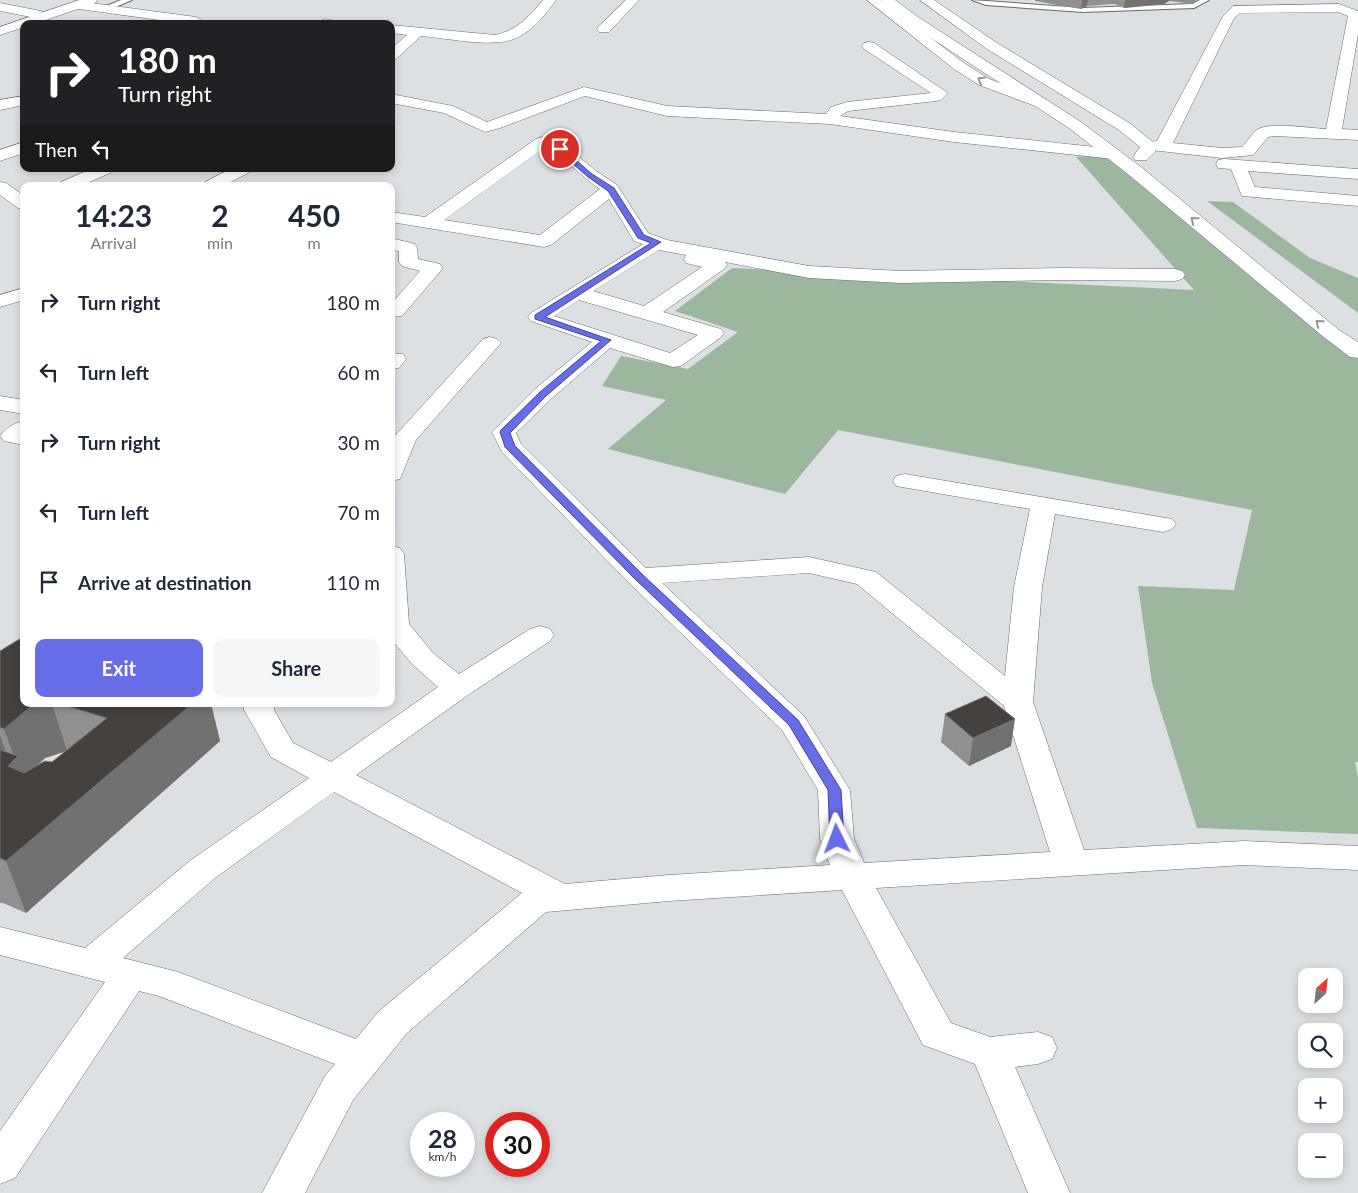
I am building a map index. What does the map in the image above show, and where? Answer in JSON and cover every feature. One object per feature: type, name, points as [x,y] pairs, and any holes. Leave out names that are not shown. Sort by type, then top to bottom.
[{"type":"main road","points":[[0,26],[36,14],[91,0]]},
{"type":"main road","points":[[395,29],[495,39],[504,38],[533,20],[550,0]]},
{"type":"main road","points":[[604,29],[634,0]]},
{"type":"main road","points":[[873,0],[959,66],[984,82],[1043,104]]},
{"type":"main road","points":[[887,0],[913,20],[1075,125],[1114,154],[1332,334],[1358,352]]},
{"type":"main road","points":[[907,0],[1041,91],[1094,124],[1155,156],[1358,174]]},
{"type":"main road","points":[[926,0],[992,46],[1125,127],[1277,268]]},
{"type":"main road","points":[[36,20],[76,3],[103,9],[182,20]]},
{"type":"main road","points":[[0,7],[36,14]]},
{"type":"main road","points":[[1155,156],[1229,16],[1237,9],[1339,8],[1355,14],[1333,134]]},
{"type":"main road","points":[[0,31],[20,27]]},
{"type":"main road","points":[[395,52],[418,32]]},
{"type":"main road","points":[[830,120],[836,110],[936,97],[941,92],[869,46]]},
{"type":"main road","points":[[395,99],[448,109],[485,126],[494,125],[584,91],[615,100],[667,110],[724,115],[830,120],[954,137],[1114,154]]},
{"type":"main road","points":[[0,105],[20,101]]},
{"type":"main road","points":[[1155,156],[1247,152],[1263,133],[1274,131],[1358,135]]},
{"type":"main road","points":[[430,222],[542,142],[560,149],[590,175],[611,189],[641,237],[653,245],[716,264],[647,313]]},
{"type":"main road","points":[[0,156],[20,148]]},
{"type":"main road","points":[[1237,164],[1248,192],[1358,201]]},
{"type":"main road","points":[[76,182],[97,172]]},
{"type":"main road","points":[[218,182],[237,172]]},
{"type":"main road","points":[[0,187],[20,201]]},
{"type":"main road","points":[[395,218],[544,241],[611,189]]},
{"type":"main road","points":[[395,245],[408,248],[409,262],[433,268],[395,312]]},
{"type":"main road","points":[[577,293],[714,333],[674,361],[538,317],[653,245],[809,272],[901,277],[1062,274],[1175,275]]},
{"type":"main road","points":[[0,301],[20,295]]},
{"type":"main road","points":[[607,340],[543,394],[504,432],[510,447],[639,577],[794,723],[834,790],[837,839],[852,877],[937,1034],[990,1053],[1038,1048]]},
{"type":"main road","points":[[395,464],[405,438],[490,343]]},
{"type":"main road","points":[[0,403],[20,406]]},
{"type":"main road","points":[[20,431],[12,436],[20,437]]},
{"type":"main road","points":[[905,481],[1163,524]]},
{"type":"main road","points":[[1044,505],[1028,587],[1018,702],[1071,863]]},
{"type":"main road","points":[[639,577],[809,565],[866,578],[1018,702]]},
{"type":"main road","points":[[395,625],[423,659],[457,688]]},
{"type":"main road","points":[[90,964],[203,869],[335,777],[457,688],[540,635]]},
{"type":"main road","points":[[258,707],[258,710],[282,750],[561,898]]},
{"type":"main road","points":[[283,1193],[339,1088],[392,1023],[537,900],[669,888],[1244,852],[1358,858]]},
{"type":"main road","points":[[0,941],[164,983],[363,1058]]},
{"type":"main road","points":[[0,1165],[130,975]]},
{"type":"main road","points":[[990,1053],[1048,1193]]},
{"type":"lane","points":[[103,9],[128,0]]},
{"type":"lane","points":[[976,0],[1083,10],[1194,6],[1205,0]]},
{"type":"green space","points":[[1114,154],[1358,351],[1358,762],[1355,762],[1358,777],[1358,834],[1197,828],[1152,683],[1138,586],[1234,590],[1252,510],[838,430],[785,494],[608,449],[666,400],[602,386],[621,356],[688,369],[738,332],[675,311],[732,268],[1194,290],[1076,157]]},
{"type":"green space","points":[[1207,201],[1233,202],[1310,258],[1358,278],[1358,313]]},
{"type":"building","points":[[20,639],[20,707],[32,707],[4,729],[0,727],[0,651]]},
{"type":"building","points":[[986,696],[1015,719],[973,738],[945,714]]},
{"type":"building","points":[[70,707],[188,707],[6,861],[0,858],[0,750],[18,756],[8,766],[24,773],[45,761],[52,762],[107,718]]},
{"type":"route","points":[[560,149],[590,175],[611,189],[641,237],[657,242],[538,317],[607,340],[543,394],[504,432],[510,447],[639,577],[794,723],[834,790],[837,839]]}]
